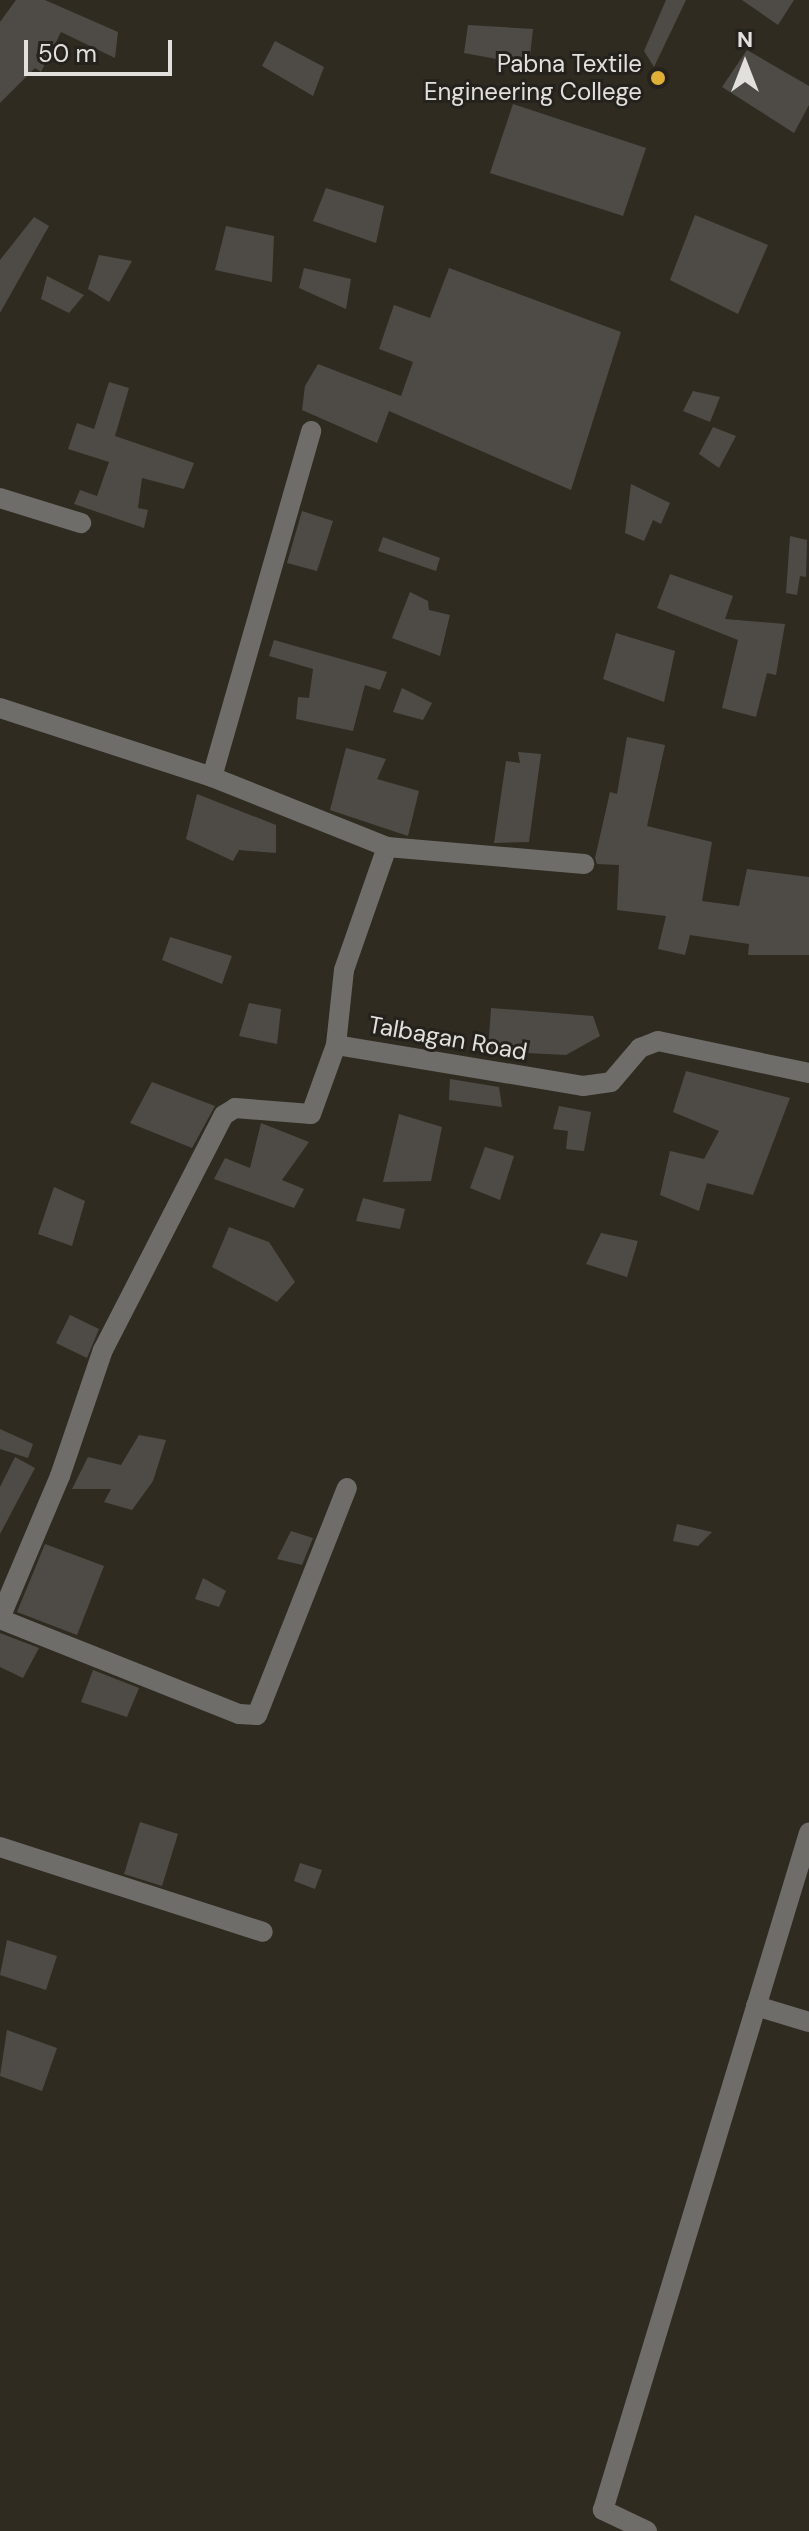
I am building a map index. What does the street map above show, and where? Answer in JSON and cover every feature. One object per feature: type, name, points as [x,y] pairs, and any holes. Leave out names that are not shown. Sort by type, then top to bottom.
[{"type":"street","points":[[212,777],[311,431]]},
{"type":"street","points":[[0,498],[81,523]]},
{"type":"street","points":[[0,708],[212,777],[387,847],[584,864]]},
{"type":"street","name":"Talbagan Road","points":[[387,847],[344,970],[336,1045],[583,1086],[611,1082],[634,1053],[658,1041],[809,1073]]},
{"type":"street","points":[[336,1045],[311,1114],[235,1108],[224,1115],[103,1350],[60,1476],[0,1619],[239,1714],[257,1715],[347,1488]]},
{"type":"street","points":[[647,2531],[603,2510],[809,1833]]},
{"type":"street","points":[[0,1847],[263,1932]]},
{"type":"street","points":[[756,2006],[809,2022]]},
{"type":"shaded area","points":[[0,0],[809,0],[809,2531],[0,2531]]},
{"type":"building","points":[[16,0],[45,0],[118,32],[115,58],[61,32],[41,72],[35,68],[0,103],[0,22]]},
{"type":"building","points":[[666,0],[686,0],[654,67],[644,51]]},
{"type":"building","points":[[742,0],[794,0],[778,25]]},
{"type":"building","points":[[468,25],[533,29],[529,65],[464,53]]},
{"type":"building","points":[[275,41],[324,67],[313,96],[262,66]]},
{"type":"building","points":[[747,50],[809,86],[809,105],[794,133],[722,87]]},
{"type":"building","points":[[513,104],[646,148],[623,216],[490,173]]},
{"type":"building","points":[[326,188],[384,206],[376,243],[313,221]]},
{"type":"building","points":[[695,215],[768,245],[738,314],[670,280]]},
{"type":"building","points":[[34,217],[49,226],[0,313],[0,260]]},
{"type":"building","points":[[226,226],[274,236],[272,282],[215,270]]},
{"type":"building","points":[[99,255],[132,261],[109,302],[88,289]]},
{"type":"building","points":[[304,268],[351,279],[346,309],[299,288]]},
{"type":"building","points":[[449,268],[621,332],[571,490],[389,411],[377,443],[302,410],[305,386],[318,364],[401,396],[413,362],[379,349],[394,305],[430,318]]},
{"type":"building","points":[[47,276],[84,295],[69,313],[41,299]]},
{"type":"building","points":[[109,382],[129,388],[115,436],[194,463],[184,489],[142,478],[138,508],[148,510],[144,528],[74,504],[80,490],[97,496],[109,462],[68,449],[77,423],[94,429]]},
{"type":"building","points":[[693,391],[720,397],[710,422],[683,411]]},
{"type":"building","points":[[713,427],[736,436],[719,468],[699,454]]},
{"type":"building","points":[[631,484],[670,503],[661,524],[653,520],[644,541],[625,533]]},
{"type":"building","points":[[302,511],[333,521],[317,571],[287,563]]},
{"type":"building","points":[[790,536],[807,540],[806,577],[800,576],[797,595],[786,593]]},
{"type":"building","points":[[383,537],[440,558],[436,571],[378,551]]},
{"type":"building","points":[[670,574],[733,596],[725,619],[785,624],[776,675],[767,673],[756,717],[722,708],[738,640],[657,608]]},
{"type":"building","points":[[410,592],[428,601],[429,610],[450,615],[440,656],[392,638]]},
{"type":"building","points":[[616,633],[675,651],[664,702],[603,679]]},
{"type":"building","points":[[274,640],[387,672],[380,690],[365,685],[353,731],[296,719],[298,697],[309,698],[313,669],[269,656]]},
{"type":"building","points":[[402,688],[432,703],[423,720],[393,712]]},
{"type":"building","points":[[627,737],[665,745],[647,826],[712,842],[702,901],[739,906],[747,869],[809,877],[809,955],[748,955],[749,944],[690,935],[685,955],[658,949],[666,916],[617,910],[619,865],[597,864],[595,858],[610,792],[617,794]]},
{"type":"building","points":[[346,748],[386,759],[377,779],[419,791],[408,836],[330,810]]},
{"type":"building","points":[[518,752],[541,754],[529,842],[494,843],[506,761],[520,763]]},
{"type":"building","points":[[197,794],[276,825],[276,853],[239,850],[233,861],[186,839]]},
{"type":"building","points":[[170,937],[232,956],[222,984],[162,960]]},
{"type":"building","points":[[249,1003],[281,1009],[277,1044],[239,1036]]},
{"type":"building","points":[[491,1008],[593,1016],[600,1036],[566,1055],[488,1051]]},
{"type":"building","points":[[686,1071],[790,1098],[753,1195],[707,1183],[699,1211],[660,1195],[670,1151],[704,1159],[719,1131],[673,1112]]},
{"type":"building","points":[[450,1079],[499,1087],[502,1107],[449,1100]]},
{"type":"building","points":[[152,1082],[215,1106],[192,1148],[130,1123]]},
{"type":"building","points":[[559,1106],[591,1112],[584,1151],[566,1149],[568,1131],[553,1129]]},
{"type":"building","points":[[399,1114],[442,1127],[431,1181],[383,1182]]},
{"type":"building","points":[[261,1123],[309,1142],[282,1180],[304,1189],[294,1208],[214,1179],[225,1158],[250,1168]]},
{"type":"building","points":[[485,1147],[514,1156],[500,1200],[470,1188]]},
{"type":"building","points":[[54,1187],[85,1201],[72,1246],[38,1234]]},
{"type":"building","points":[[363,1198],[405,1209],[400,1229],[356,1221]]},
{"type":"building","points":[[229,1227],[269,1242],[295,1282],[277,1302],[212,1267]]},
{"type":"building","points":[[601,1233],[638,1241],[627,1277],[586,1264]]},
{"type":"building","points":[[70,1315],[99,1329],[87,1358],[56,1343]]},
{"type":"building","points":[[0,1429],[33,1444],[28,1458],[0,1449]]},
{"type":"building","points":[[139,1435],[166,1440],[153,1481],[132,1510],[104,1502],[111,1489],[72,1489],[88,1457],[121,1465]]},
{"type":"building","points":[[15,1457],[35,1468],[0,1534],[0,1487]]},
{"type":"building","points":[[677,1524],[712,1532],[698,1546],[673,1541]]},
{"type":"building","points":[[291,1531],[313,1538],[302,1565],[277,1559]]},
{"type":"building","points":[[45,1544],[104,1566],[77,1635],[17,1612]]},
{"type":"building","points":[[203,1578],[226,1591],[219,1607],[195,1599]]},
{"type":"building","points":[[0,1633],[39,1648],[23,1678],[0,1667]]},
{"type":"building","points":[[93,1670],[139,1688],[127,1717],[81,1702]]},
{"type":"building","points":[[140,1822],[178,1834],[162,1886],[124,1874]]},
{"type":"building","points":[[300,1863],[322,1870],[315,1889],[294,1881]]},
{"type":"building","points":[[7,1940],[57,1956],[46,1990],[0,1975]]},
{"type":"building","points":[[7,2030],[57,2048],[42,2091],[0,2076]]},
{"type":"place","name":"Pabna Textile Engineering College","points":[[658,78]]}]
